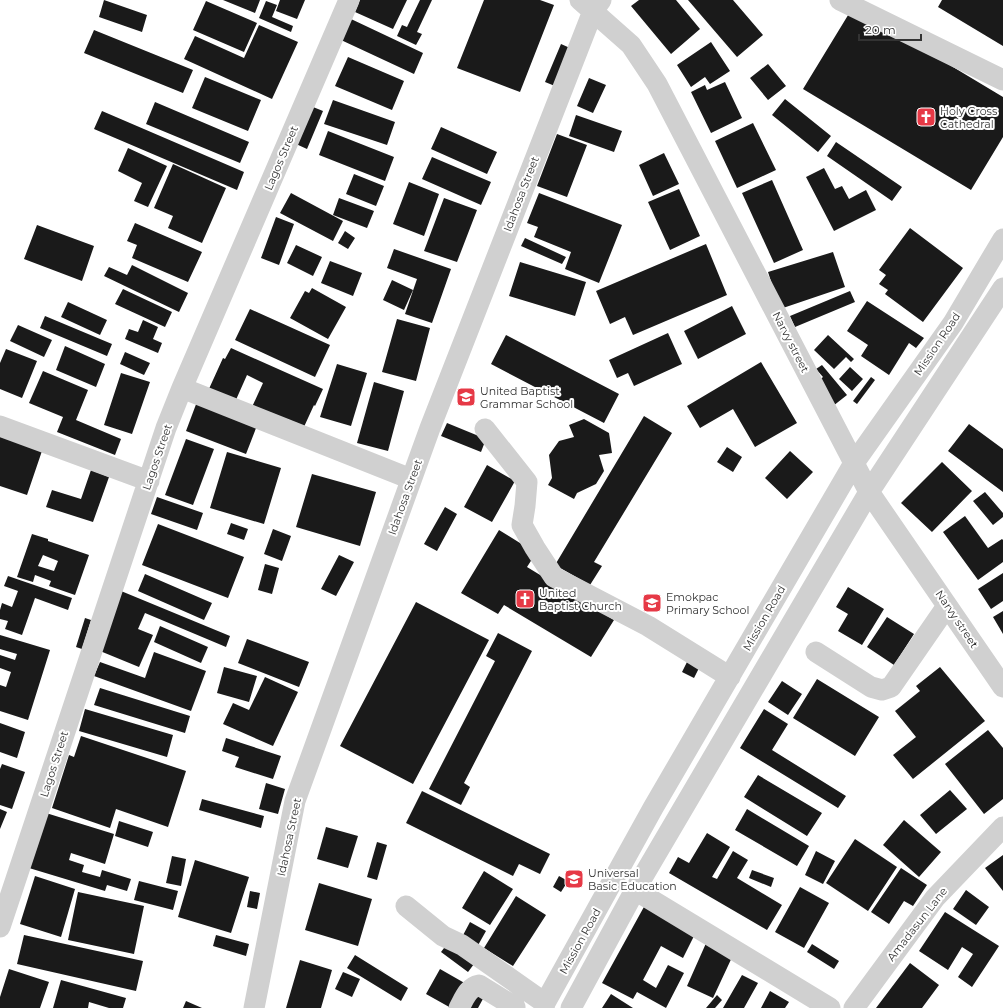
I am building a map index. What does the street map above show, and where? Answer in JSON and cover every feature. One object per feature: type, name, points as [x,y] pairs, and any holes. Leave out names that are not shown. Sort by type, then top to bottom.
[{"type":"street","name":"Lagos Street","points":[[0,927],[166,428],[348,0]]},
{"type":"street","points":[[840,0],[1003,80]]},
{"type":"street","name":"Narvy street","points":[[591,4],[631,45],[657,84],[869,492],[1003,686]]},
{"type":"street","name":"Idahosa Street","points":[[254,1008],[295,801],[433,421],[591,4]]},
{"type":"street","name":"Mission Road","points":[[544,1005],[653,808],[854,463],[953,323],[1003,239]]},
{"type":"street","points":[[570,1008],[635,890],[869,492],[1003,288]]},
{"type":"street","points":[[182,388],[412,479]]},
{"type":"street","points":[[0,426],[149,481]]},
{"type":"street","points":[[485,429],[527,482],[522,525],[554,577],[648,626],[730,677]]},
{"type":"street","points":[[816,652],[871,687],[882,690],[891,686],[947,606]]},
{"type":"street","name":"Amadasun Lane","points":[[854,1008],[935,898],[1003,827]]},
{"type":"street","points":[[635,890],[830,1008]]},
{"type":"street","points":[[406,906],[443,936],[462,945],[544,1005]]},
{"type":"street","points":[[459,1008],[470,990],[474,986],[479,985],[515,1008]]},
{"type":"building","points":[[104,0],[147,15],[142,32],[99,17]]},
{"type":"building","points":[[223,0],[260,0],[255,13]]},
{"type":"building","points":[[280,0],[305,0],[297,19],[276,11]]},
{"type":"building","points":[[360,0],[407,0],[393,29],[355,12]]},
{"type":"building","points":[[420,0],[432,0],[417,32],[422,34],[416,45],[397,36],[402,25],[407,27]]},
{"type":"building","points":[[484,0],[540,0],[554,5],[520,92],[457,68]]},
{"type":"building","points":[[639,0],[676,0],[700,29],[671,54],[631,6]]},
{"type":"building","points":[[688,0],[733,0],[763,35],[737,57]]},
{"type":"building","points":[[942,0],[1003,0],[1003,46],[938,7]]},
{"type":"building","points":[[206,1],[257,23],[244,52],[193,30]]},
{"type":"building","points":[[266,1],[277,5],[272,17],[293,26],[291,32],[259,18]]},
{"type":"building","name":"Holy Cross Cathedral","points":[[853,7],[1003,97],[1003,137],[971,190],[803,89]]},
{"type":"building","points":[[351,19],[423,53],[414,74],[341,40]]},
{"type":"building","points":[[259,25],[298,42],[272,99],[184,59],[195,36],[244,58]]},
{"type":"building","points":[[94,30],[193,70],[183,93],[84,53]]},
{"type":"building","points":[[711,42],[730,71],[710,84],[705,77],[691,87],[677,65]]},
{"type":"building","points":[[561,44],[570,48],[555,86],[545,82]]},
{"type":"building","points":[[348,57],[404,81],[392,110],[335,86]]},
{"type":"building","points":[[768,64],[786,86],[768,100],[750,78]]},
{"type":"building","points":[[205,77],[261,100],[248,131],[192,108]]},
{"type":"building","points":[[589,78],[606,85],[593,113],[577,106]]},
{"type":"building","points":[[725,82],[742,118],[711,133],[691,92],[705,85],[707,90]]},
{"type":"building","points":[[785,99],[831,136],[818,152],[772,115]]},
{"type":"building","points":[[333,100],[395,122],[387,145],[324,124]]},
{"type":"building","points":[[155,102],[249,142],[240,163],[146,124]]},
{"type":"building","points":[[313,107],[323,111],[307,149],[296,144]]},
{"type":"building","points":[[102,111],[244,172],[237,190],[94,129]]},
{"type":"building","points":[[576,115],[622,131],[614,152],[569,136]]},
{"type":"building","points":[[753,123],[776,170],[737,188],[715,141]]},
{"type":"building","points":[[441,127],[497,152],[487,174],[431,149]]},
{"type":"building","points":[[328,131],[394,157],[385,181],[319,155]]},
{"type":"building","points":[[557,134],[587,145],[567,197],[537,186]]},
{"type":"building","points":[[836,142],[902,187],[892,201],[827,156]]},
{"type":"building","points":[[128,148],[167,166],[148,207],[134,201],[142,183],[118,171]]},
{"type":"building","points":[[664,153],[679,184],[653,196],[639,165]]},
{"type":"building","points":[[432,157],[491,182],[481,205],[422,179]]},
{"type":"building","points":[[173,164],[226,188],[202,243],[168,228],[173,216],[154,208]]},
{"type":"building","points":[[824,168],[835,189],[842,186],[849,199],[866,190],[876,210],[834,231],[806,177]]},
{"type":"building","points":[[354,174],[384,186],[376,206],[346,194]]},
{"type":"building","points":[[772,180],[803,250],[774,263],[742,193]]},
{"type":"building","points":[[409,182],[439,194],[424,236],[393,224]]},
{"type":"building","points":[[679,189],[700,236],[670,250],[648,202]]},
{"type":"building","points":[[291,193],[343,221],[333,241],[280,213]]},
{"type":"building","points":[[539,193],[622,225],[599,283],[565,269],[571,252],[534,237],[538,227],[527,223]]},
{"type":"building","points":[[339,198],[374,211],[367,228],[333,215]]},
{"type":"building","points":[[444,198],[477,210],[457,262],[424,251]]},
{"type":"building","points":[[276,217],[294,224],[279,265],[261,258]]},
{"type":"building","points":[[135,223],[202,252],[188,282],[132,258],[137,245],[127,241]]},
{"type":"building","points":[[37,225],[94,246],[82,281],[24,259]]},
{"type":"building","points":[[910,228],[963,268],[923,322],[885,294],[888,290],[879,284],[886,275],[879,270]]},
{"type":"building","points":[[345,231],[355,238],[348,249],[338,243]]},
{"type":"building","points":[[525,238],[566,257],[562,264],[521,246]]},
{"type":"building","points":[[706,244],[727,295],[633,335],[625,317],[610,324],[596,291]]},
{"type":"building","points":[[296,245],[322,257],[313,276],[287,263]]},
{"type":"building","points":[[394,249],[451,269],[432,323],[405,314],[417,279],[387,268]]},
{"type":"building","points":[[833,252],[845,287],[780,309],[768,272]]},
{"type":"building","points":[[330,261],[362,273],[353,296],[321,283]]},
{"type":"building","points":[[520,262],[586,282],[575,316],[509,296]]},
{"type":"building","points":[[132,265],[188,293],[179,312],[104,276],[109,267],[127,275]]},
{"type":"building","points":[[392,280],[413,290],[404,310],[383,300]]},
{"type":"building","points":[[312,288],[346,307],[328,339],[290,318],[305,291],[309,293]]},
{"type":"building","points":[[123,289],[172,312],[165,327],[115,304]]},
{"type":"building","points":[[850,291],[855,302],[795,327],[790,316]]},
{"type":"building","points":[[867,301],[924,338],[916,348],[909,343],[889,375],[861,356],[868,345],[847,331]]},
{"type":"building","points":[[68,302],[107,320],[100,335],[61,317]]},
{"type":"building","points":[[732,306],[746,334],[698,359],[684,331]]},
{"type":"building","points":[[250,309],[330,345],[315,377],[235,340]]},
{"type":"building","points":[[45,316],[112,344],[107,356],[40,328]]},
{"type":"building","points":[[397,319],[430,328],[416,381],[382,372]]},
{"type":"building","points":[[143,320],[158,327],[153,339],[162,343],[158,353],[125,339],[129,329],[138,332]]},
{"type":"building","points":[[18,325],[52,340],[44,357],[10,341]]},
{"type":"building","points":[[668,333],[682,364],[634,386],[628,373],[617,378],[609,360]]},
{"type":"building","points":[[506,335],[619,394],[604,423],[491,364]]},
{"type":"building","points":[[828,335],[854,359],[851,362],[846,357],[834,369],[814,350]]},
{"type":"building","points":[[65,346],[105,364],[96,387],[56,370]]},
{"type":"building","points":[[231,348],[323,389],[303,429],[252,407],[263,383],[247,375],[235,402],[208,391],[223,358],[225,359]]},
{"type":"building","points":[[6,349],[37,361],[22,398],[0,389],[0,363]]},
{"type":"building","points":[[125,352],[150,363],[144,375],[120,364]]},
{"type":"building","points":[[761,362],[797,423],[755,447],[733,409],[700,428],[687,406]]},
{"type":"building","points":[[337,364],[367,373],[351,426],[320,417]]},
{"type":"building","points":[[822,365],[847,395],[833,406],[815,384],[823,377],[816,369]]},
{"type":"building","points":[[850,367],[863,379],[852,391],[839,379]]},
{"type":"building","points":[[43,371],[88,390],[76,420],[121,439],[115,455],[57,432],[63,417],[29,403]]},
{"type":"building","points":[[121,373],[150,382],[132,434],[104,425]]},
{"type":"building","points":[[871,377],[875,380],[857,404],[853,401]]},
{"type":"building","points":[[374,382],[404,391],[388,451],[357,443]]},
{"type":"building","points":[[198,399],[258,423],[246,454],[186,431]]},
{"type":"building","points":[[644,416],[672,433],[594,562],[602,566],[590,585],[555,565]]},
{"type":"building","points":[[584,419],[609,433],[612,453],[599,455],[604,471],[596,484],[577,493],[574,499],[548,485],[552,478],[549,455],[559,441],[574,437],[569,425]]},
{"type":"building","points":[[447,423],[486,439],[481,452],[441,436]]},
{"type":"building","points":[[969,424],[1003,449],[1003,492],[948,451]]},
{"type":"building","points":[[0,434],[43,448],[27,495],[0,486]]},
{"type":"building","points":[[186,439],[214,449],[193,505],[165,495]]},
{"type":"building","points":[[727,447],[742,457],[733,472],[717,462]]},
{"type":"building","points":[[790,451],[813,472],[787,499],[765,478]]},
{"type":"building","points":[[227,452],[281,468],[264,524],[210,508]]},
{"type":"building","points":[[942,462],[972,491],[932,532],[901,503]]},
{"type":"building","points":[[487,465],[515,481],[492,522],[464,507]]},
{"type":"building","points":[[91,470],[109,477],[93,522],[46,507],[52,490],[81,499]]},
{"type":"building","points":[[312,474],[376,492],[360,546],[296,527]]},
{"type":"building","points":[[985,492],[1003,513],[1003,517],[993,525],[973,501]]},
{"type":"building","points":[[157,497],[203,513],[197,530],[151,514]]},
{"type":"building","points":[[445,507],[457,514],[437,551],[424,544]]},
{"type":"building","points":[[965,516],[988,548],[1002,539],[1003,540],[1003,562],[978,580],[943,532]]},
{"type":"building","points":[[231,523],[248,529],[244,540],[227,534]]},
{"type":"building","points":[[158,524],[244,557],[228,598],[142,565]]},
{"type":"building","points":[[273,529],[291,536],[282,561],[264,554]]},
{"type":"building","name":"United Baptist Church","points":[[499,530],[536,553],[527,567],[614,620],[591,657],[504,605],[498,614],[461,593]]},
{"type":"building","points":[[32,534],[89,555],[75,595],[49,586],[51,581],[35,575],[33,582],[17,577]],"holes":[[[43,555],[58,561],[54,571],[38,566]]]},
{"type":"building","points":[[339,555],[354,562],[336,596],[321,589]]},
{"type":"building","points":[[265,564],[279,568],[272,594],[258,590]]},
{"type":"building","points":[[1003,573],[1003,601],[991,609],[978,589]]},
{"type":"building","points":[[145,574],[212,603],[204,620],[138,591]]},
{"type":"building","points":[[8,576],[72,598],[68,610],[35,598],[22,635],[5,629],[8,621],[0,619],[2,603],[12,607],[18,591],[4,586]]},
{"type":"building","points":[[848,587],[884,609],[862,645],[838,631],[848,614],[836,607]]},
{"type":"building","points":[[121,591],[230,636],[226,647],[145,613],[138,629],[153,635],[139,667],[100,651]]},
{"type":"building","points":[[416,602],[489,640],[413,784],[340,746]]},
{"type":"building","points":[[1003,611],[1003,634],[993,617]]},
{"type":"building","points":[[887,617],[914,634],[894,665],[867,647]]},
{"type":"building","points":[[85,618],[91,620],[82,649],[76,647]]},
{"type":"building","points":[[160,626],[208,647],[201,663],[154,642]]},
{"type":"building","points":[[498,633],[532,651],[464,783],[470,787],[461,805],[429,789],[495,661],[486,656]]},
{"type":"building","points":[[0,635],[50,650],[28,720],[0,711],[0,685],[6,687],[11,672],[0,668],[0,655],[15,660],[17,654],[0,649]]},
{"type":"building","points":[[247,639],[309,662],[299,687],[238,663]]},
{"type":"building","points":[[154,652],[206,671],[191,711],[94,676],[100,662],[145,678]]},
{"type":"building","points":[[687,662],[699,668],[694,678],[682,672]]},
{"type":"building","points":[[224,667],[257,676],[249,702],[217,693]]},
{"type":"building","points":[[940,667],[985,721],[913,779],[893,755],[916,737],[895,711],[920,691],[916,686]]},
{"type":"building","points":[[265,677],[298,692],[273,746],[223,724],[233,703],[249,710]]},
{"type":"building","points":[[817,679],[879,717],[855,756],[793,718]]},
{"type":"building","points":[[782,681],[802,694],[788,715],[768,702]]},
{"type":"building","points":[[100,688],[190,716],[185,733],[94,705]]},
{"type":"building","points":[[85,709],[173,735],[167,757],[79,731]]},
{"type":"building","points":[[764,709],[788,724],[772,750],[846,796],[838,808],[740,748]]},
{"type":"building","points":[[0,723],[25,732],[17,758],[0,752]]},
{"type":"building","points":[[988,730],[1003,748],[1003,799],[984,814],[945,764]]},
{"type":"building","points":[[81,736],[186,771],[168,827],[116,809],[110,828],[52,808],[69,755],[74,757]]},
{"type":"building","points":[[226,738],[281,756],[273,779],[235,767],[239,757],[222,751]]},
{"type":"building","points":[[2,764],[25,772],[12,809],[0,805],[0,769]]},
{"type":"building","points":[[758,775],[822,813],[807,836],[744,797]]},
{"type":"building","points":[[266,783],[285,789],[278,814],[259,809]]},
{"type":"building","points":[[950,790],[967,809],[936,834],[920,815]]},
{"type":"building","points":[[422,791],[550,854],[540,874],[519,864],[513,876],[406,823]]},
{"type":"building","points":[[202,799],[264,816],[261,828],[199,810]]},
{"type":"building","points":[[0,809],[7,812],[0,829]]},
{"type":"building","points":[[747,809],[809,846],[797,866],[735,830]]},
{"type":"building","points":[[46,813],[114,834],[105,864],[71,853],[69,860],[84,865],[82,872],[100,877],[102,870],[131,879],[127,891],[107,885],[105,891],[29,868]]},
{"type":"building","points":[[904,820],[941,852],[919,877],[883,845]]},
{"type":"building","points":[[119,821],[153,832],[148,847],[115,836]]},
{"type":"building","points":[[326,827],[358,836],[348,868],[317,859]]},
{"type":"building","points":[[707,833],[730,847],[712,877],[717,879],[733,851],[748,860],[737,878],[782,905],[767,930],[669,873],[678,857],[689,863]]},
{"type":"building","points":[[855,839],[897,867],[868,911],[826,883]]},
{"type":"building","points":[[377,842],[387,845],[377,880],[367,877]]},
{"type":"building","points":[[816,851],[835,861],[823,884],[805,875]]},
{"type":"building","points":[[1003,855],[1003,891],[985,868]]},
{"type":"building","points":[[172,856],[186,859],[181,886],[166,883]]},
{"type":"building","points":[[195,860],[249,877],[231,933],[178,917]]},
{"type":"building","points":[[901,868],[927,885],[913,906],[904,901],[889,924],[871,912]]},
{"type":"building","points":[[752,870],[774,878],[771,887],[749,878]]},
{"type":"building","points":[[484,871],[513,889],[490,925],[462,908]]},
{"type":"building","points":[[35,876],[75,889],[61,937],[20,924]]},
{"type":"building","points":[[559,876],[568,881],[561,892],[553,887]]},
{"type":"building","points":[[139,881],[178,891],[173,910],[134,900]]},
{"type":"building","points":[[319,883],[372,899],[358,946],[305,930]]},
{"type":"building","points":[[800,887],[829,903],[804,948],[775,932]]},
{"type":"building","points":[[966,890],[989,907],[976,925],[953,909]]},
{"type":"building","points":[[250,891],[260,893],[257,909],[247,907]]},
{"type":"building","points":[[78,892],[144,906],[134,954],[68,940]]},
{"type":"building","points":[[516,896],[546,915],[513,966],[484,948]]},
{"type":"building","points":[[645,905],[696,932],[683,958],[661,946],[643,980],[656,988],[668,965],[684,973],[666,1008],[637,992],[633,999],[602,983]]},
{"type":"building","points":[[945,912],[999,946],[972,987],[958,977],[973,954],[962,947],[948,970],[919,951]]},
{"type":"building","points":[[470,922],[486,931],[477,947],[461,939]]},
{"type":"building","points":[[24,935],[143,961],[136,991],[17,964]]},
{"type":"building","points":[[216,935],[249,944],[246,956],[213,946]]},
{"type":"building","points":[[450,940],[477,960],[468,972],[441,952]]},
{"type":"building","points":[[707,941],[734,953],[713,998],[687,986]]},
{"type":"building","points":[[812,944],[839,961],[834,969],[807,952]]},
{"type":"building","points":[[355,955],[408,988],[401,1001],[347,968]]},
{"type":"building","points":[[300,960],[332,970],[321,1008],[286,1008]]},
{"type":"building","points":[[910,963],[939,985],[922,1008],[876,1008]]},
{"type":"building","points":[[9,969],[49,982],[40,1008],[0,1008],[0,997]]},
{"type":"building","points":[[440,969],[468,985],[451,1008],[426,994]]},
{"type":"building","points":[[343,972],[360,979],[352,997],[335,989]]},
{"type":"building","points":[[742,975],[758,983],[744,1008],[723,1008]]},
{"type":"building","points":[[61,980],[126,998],[123,1008],[109,1008],[89,1002],[88,1008],[53,1008]]},
{"type":"building","points":[[770,991],[789,1002],[785,1008],[761,1008]]},
{"type":"building","points":[[475,992],[484,997],[478,1008],[466,1008]]},
{"type":"building","points":[[611,994],[633,1008],[602,1008]]},
{"type":"building","points":[[717,995],[722,1000],[715,1008],[706,1008]]},
{"type":"building","points":[[186,1001],[202,1008],[183,1008]]},
{"type":"place","name":"Holy Cross Cathedral","points":[[926,117]]},
{"type":"place","name":"United Baptist Grammar School","points":[[466,397]]},
{"type":"place","name":"United Baptist Church","points":[[525,599]]},
{"type":"place","name":"Emokpac Primary School","points":[[652,603]]},
{"type":"place","name":"Universal Basic Education","points":[[574,879]]}]
